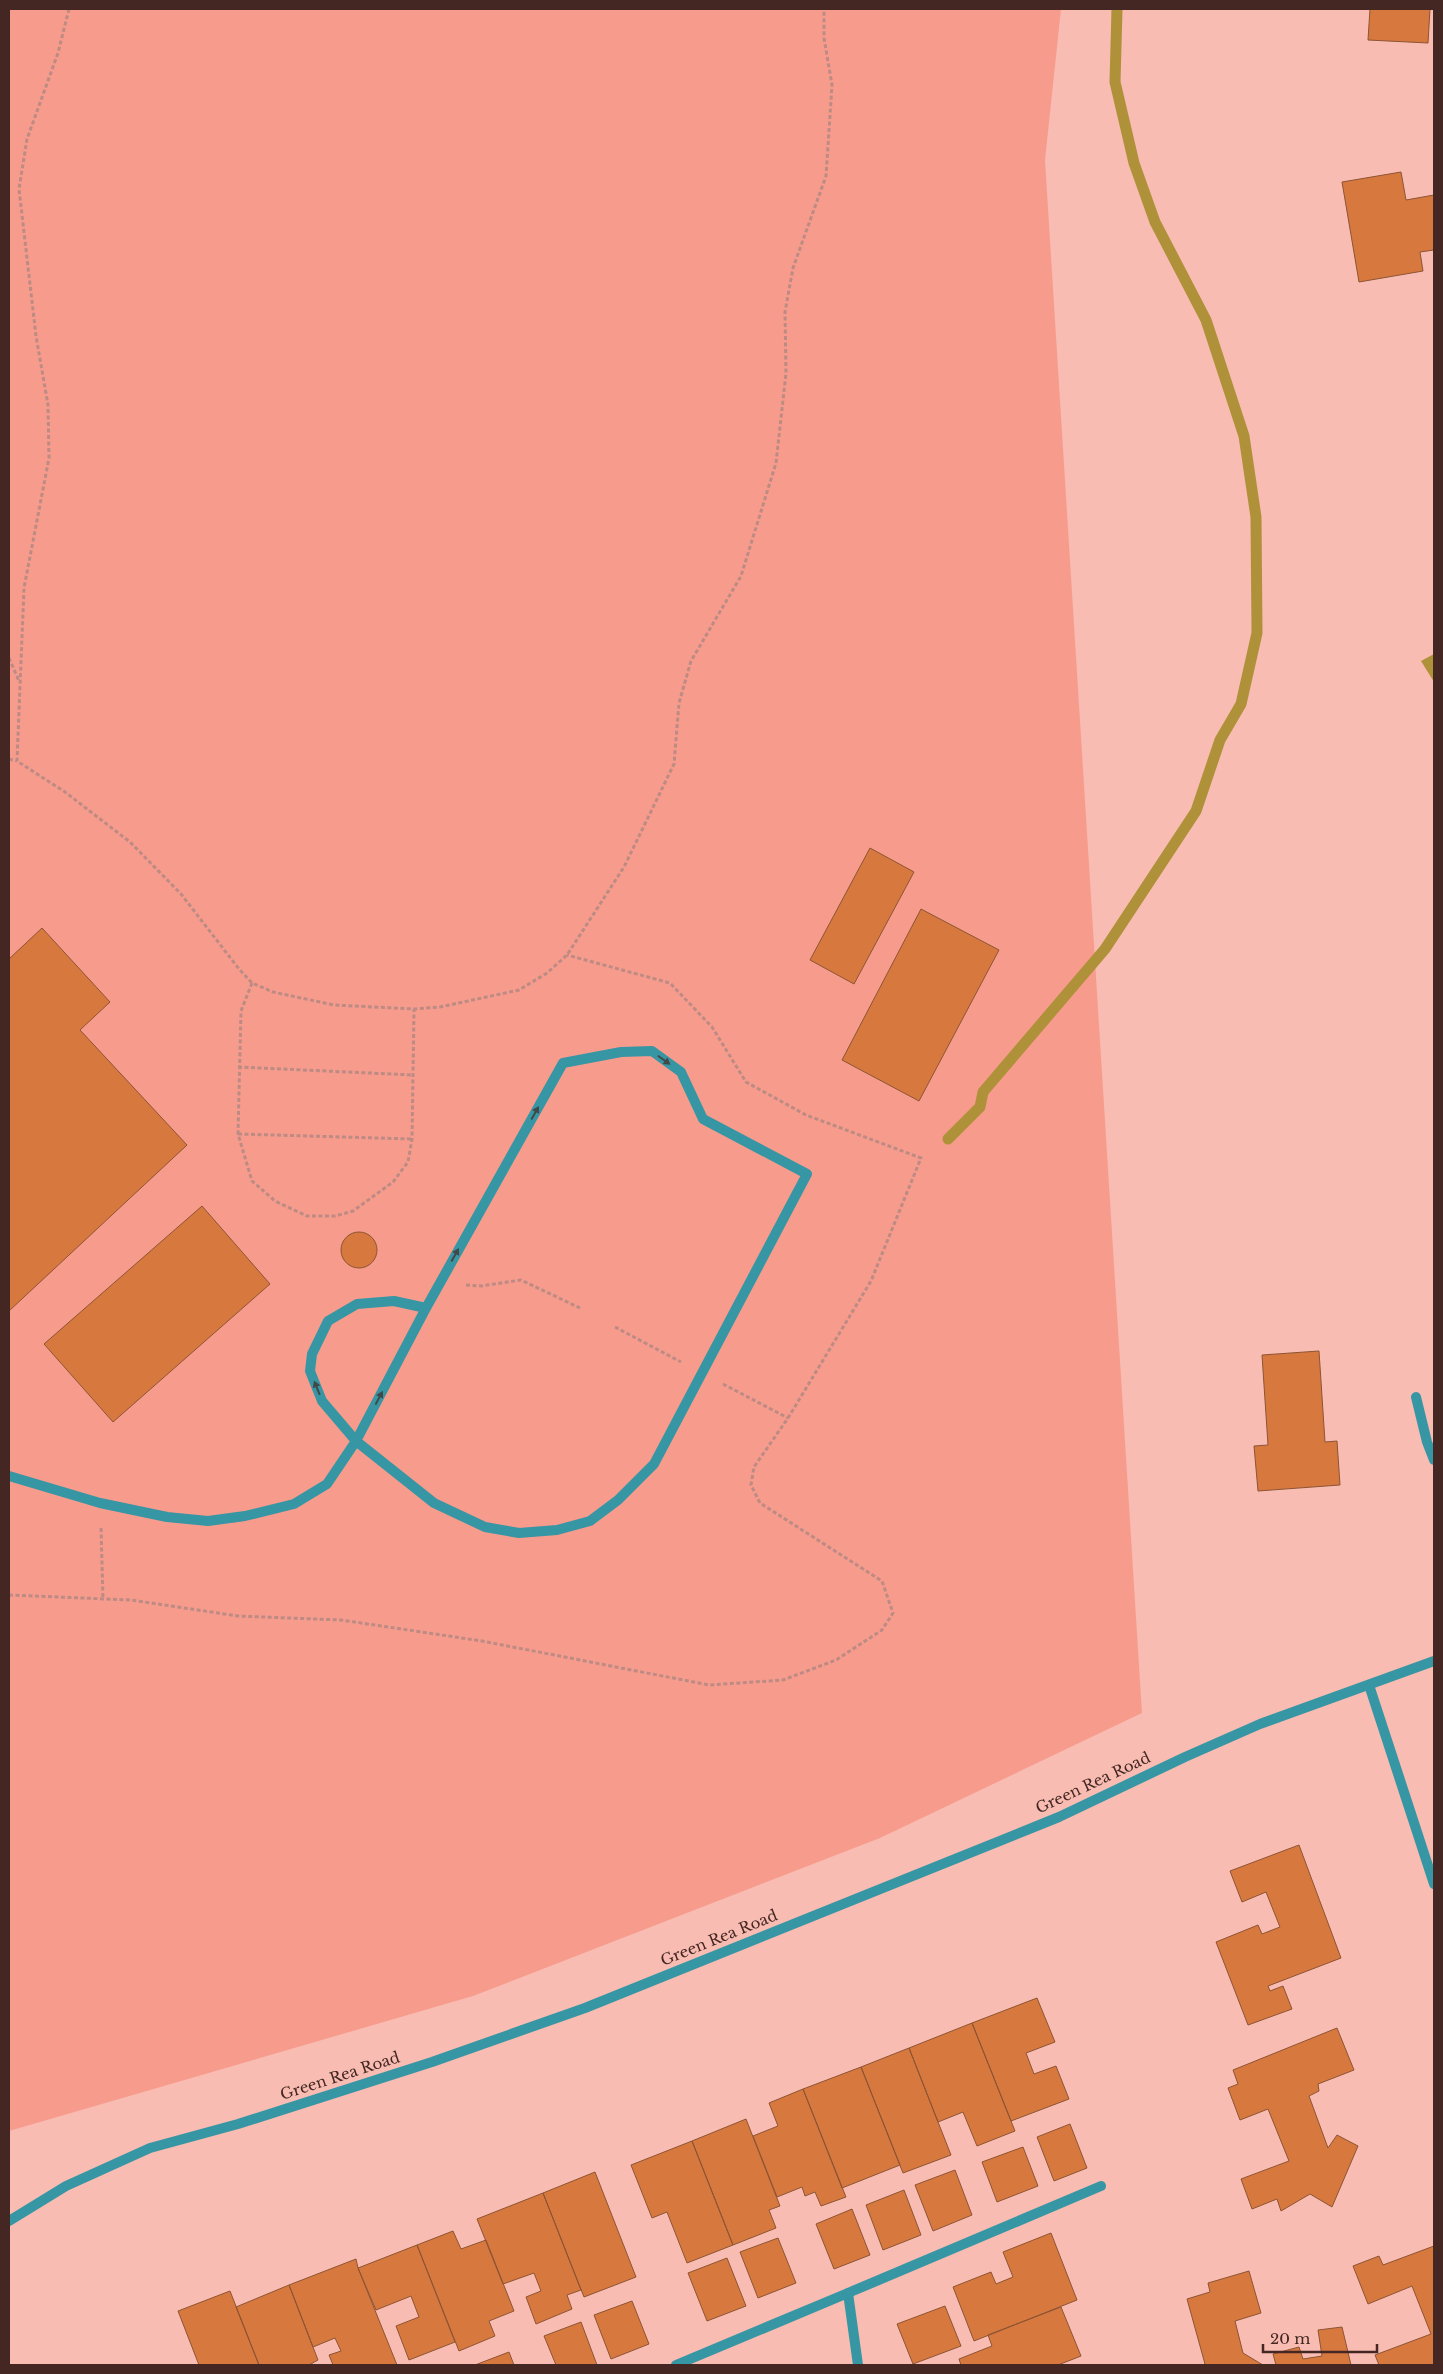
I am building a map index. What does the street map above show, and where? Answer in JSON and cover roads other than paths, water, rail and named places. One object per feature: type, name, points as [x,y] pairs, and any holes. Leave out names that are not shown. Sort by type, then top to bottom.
[{"type":"street","points":[[9,1476],[100,1503],[167,1518],[208,1521],[245,1516],[294,1504],[327,1484],[356,1441],[426,1308],[563,1063],[621,1052],[652,1052],[681,1072],[703,1119],[807,1174],[654,1464],[618,1500],[590,1521],[557,1530],[519,1533],[485,1527],[434,1503],[356,1441],[322,1401],[310,1371],[312,1354],[328,1321],[357,1304],[394,1301],[426,1308]]},
{"type":"street","points":[[1416,1397],[1427,1442],[1434,1460]]},
{"type":"street","name":"Green Rea Road","points":[[9,2221],[66,2186],[150,2148],[238,2124],[414,2068],[585,2008],[1059,1817],[1185,1757],[1260,1724],[1434,1661]]},
{"type":"street","points":[[1368,1685],[1434,1884]]},
{"type":"street","points":[[676,2365],[1101,2186]]},
{"type":"street","points":[[848,2293],[858,2365]]},
{"type":"waterway","points":[[948,1139],[980,1107],[983,1092],[1105,949],[1196,811],[1220,740],[1241,704],[1257,633],[1256,517],[1244,436],[1206,320],[1155,222],[1134,163],[1115,82],[1117,9]]}]
